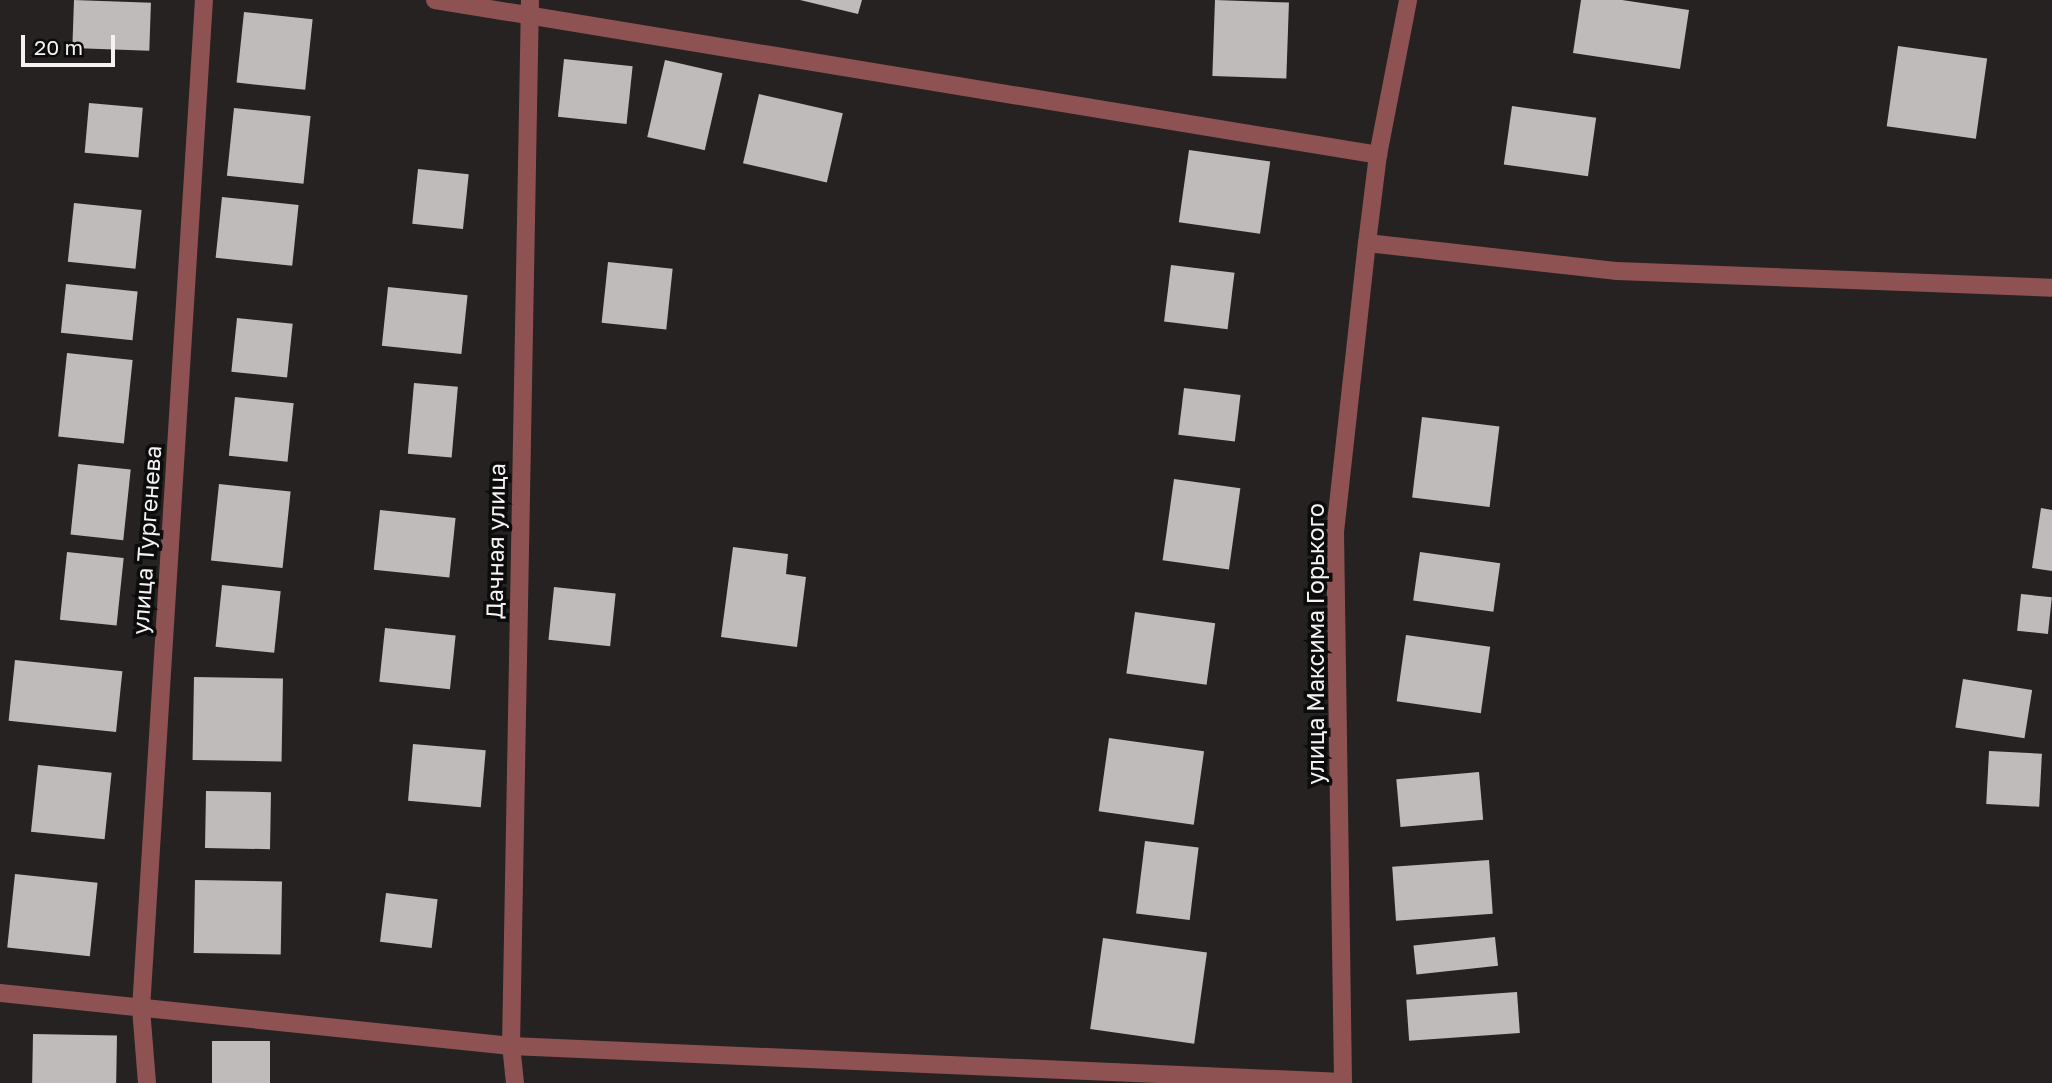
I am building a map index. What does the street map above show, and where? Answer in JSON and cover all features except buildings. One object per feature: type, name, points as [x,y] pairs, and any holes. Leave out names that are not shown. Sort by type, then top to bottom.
[{"type":"street","name":"улица Тургенева","points":[[147,1083],[141,1009],[204,0]]},
{"type":"street","points":[[435,0],[528,8],[1378,155]]},
{"type":"street","name":"улица Максима Горького","points":[[1343,1082],[1335,532],[1378,155],[1408,0]]},
{"type":"street","name":"Дачная улица","points":[[515,1083],[511,1046],[528,8]]},
{"type":"street","points":[[1367,243],[1617,271],[2052,288]]},
{"type":"street","points":[[0,993],[511,1046],[1343,1082]]}]
